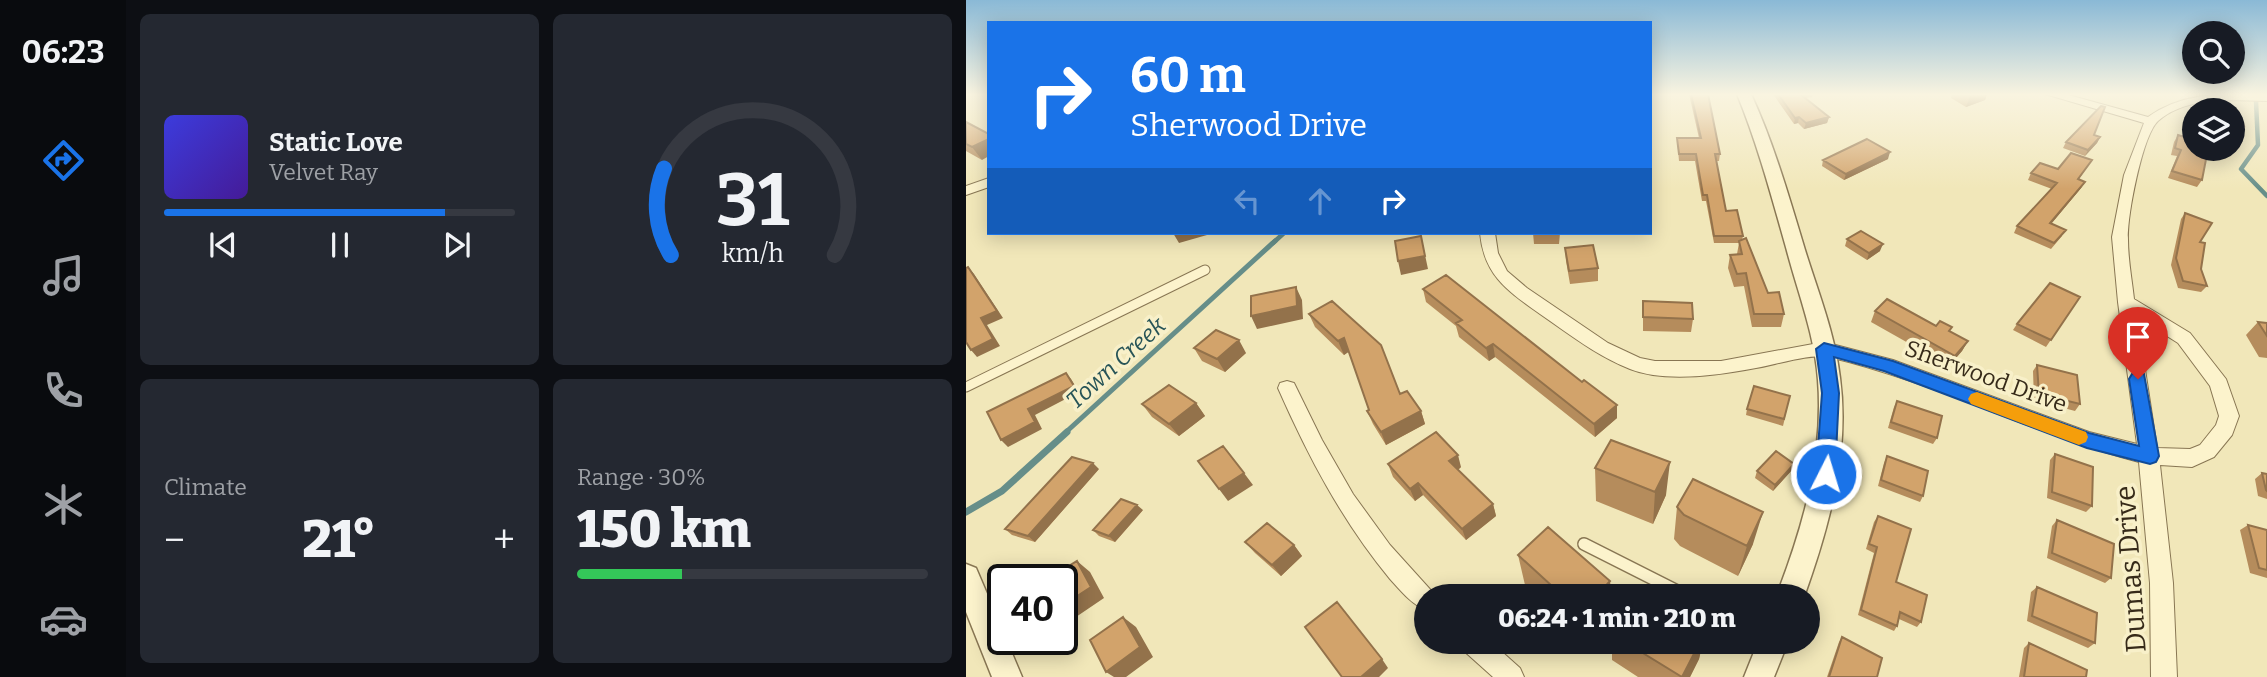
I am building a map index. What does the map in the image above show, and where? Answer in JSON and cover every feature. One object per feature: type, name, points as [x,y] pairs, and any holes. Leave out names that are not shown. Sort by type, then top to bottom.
[{"type":"street","points":[[1757,126],[1767,150],[1824,349],[1830,393],[1826,474],[1795,584]]},
{"type":"street","name":"Dumas Drive","points":[[2148,126],[2141,138],[2120,238],[2126,302],[2150,456],[2164,622],[2164,677]]},
{"type":"street","points":[[966,191],[987,183]]},
{"type":"street","name":"Sherwood Drive","points":[[1488,235],[1490,253],[1501,274],[1521,292],[1602,348],[1636,364],[1668,369],[1721,368],[1824,349],[1887,365],[2087,440],[2150,456]]},
{"type":"street","name":"Dumas Drive","points":[[2126,302],[2185,338],[2219,384],[2229,416],[2225,429],[2207,451],[2192,458],[2150,456]]},
{"type":"street","points":[[1287,388],[1318,456],[1348,508],[1388,560],[1414,587]]},
{"type":"street","points":[[966,577],[1007,677]]},
{"type":"street","points":[[1487,654],[1511,677]]},
{"type":"street","points":[[1759,677],[1768,654]]},
{"type":"lane","points":[[966,387],[1205,270]]},
{"type":"lane","points":[[1584,544],[1663,584]]},
{"type":"building","points":[[966,126],[973,126],[987,133],[987,140],[972,147],[966,144]]},
{"type":"building","points":[[1698,126],[1714,126],[1720,154],[1715,154],[1726,211],[1737,210],[1743,236],[1714,236],[1696,154],[1679,154],[1677,138],[1701,138]]},
{"type":"building","points":[[2082,126],[2098,126],[2094,135],[2100,137],[2088,150],[2066,142]]},
{"type":"building","points":[[2178,135],[2182,136],[2182,161],[2206,161],[2202,180],[2172,171],[2181,150],[2175,148]]},
{"type":"building","points":[[1867,139],[1890,152],[1846,174],[1823,160]]},
{"type":"building","points":[[2071,153],[2092,160],[2078,179],[2085,182],[2050,223],[2066,230],[2054,243],[2017,226],[2057,183],[2031,173],[2040,163],[2058,169]]},
{"type":"building","points":[[2185,213],[2212,223],[2200,242],[2205,243],[2201,269],[2207,286],[2183,281],[2176,258]]},
{"type":"building","points":[[1861,231],[1883,244],[1869,253],[1847,239]]},
{"type":"building","points":[[1421,236],[1425,256],[1398,261],[1395,241]]},
{"type":"building","points":[[1746,238],[1768,293],[1779,292],[1784,314],[1754,314],[1746,273],[1737,274],[1730,255],[1742,254],[1739,241]]},
{"type":"building","points":[[1593,245],[1598,268],[1569,271],[1565,248]]},
{"type":"building","points":[[968,267],[997,311],[981,318],[993,339],[971,350],[966,342]]},
{"type":"building","points":[[1446,275],[1582,382],[1584,380],[1617,405],[1594,424],[1493,344],[1486,348],[1456,323],[1462,320],[1423,289]]},
{"type":"building","points":[[2050,283],[2080,297],[2051,340],[2017,324]]},
{"type":"building","points":[[1296,287],[1297,306],[1251,316],[1251,296]]},
{"type":"building","points":[[1887,299],[1936,326],[1940,321],[1952,327],[1949,331],[1968,341],[1955,356],[1875,311]]},
{"type":"building","points":[[1332,301],[1381,345],[1400,394],[1407,391],[1421,411],[1381,432],[1367,411],[1369,410],[1344,338],[1338,341],[1309,314]]},
{"type":"building","points":[[1643,301],[1692,303],[1693,319],[1643,317]]},
{"type":"building","points":[[2258,322],[2267,323],[2267,336]]},
{"type":"building","points":[[1216,330],[1239,340],[1217,359],[1194,348]]},
{"type":"building","points":[[2037,365],[2077,375],[2080,404],[2039,394]]},
{"type":"building","points":[[1066,373],[1074,386],[1028,409],[1035,422],[1001,440],[987,412]]},
{"type":"building","points":[[1169,385],[1196,403],[1169,424],[1142,404]]},
{"type":"building","points":[[1754,386],[1790,396],[1784,419],[1747,409]]},
{"type":"building","points":[[1897,401],[1942,416],[1937,438],[1891,422]]},
{"type":"building","points":[[1436,432],[1458,455],[1449,461],[1493,504],[1462,529],[1418,483],[1410,489],[1388,464]]},
{"type":"building","points":[[1611,440],[1670,462],[1655,492],[1595,468]]},
{"type":"building","points":[[1223,446],[1244,473],[1219,489],[1198,461]]},
{"type":"building","points":[[1776,451],[1794,464],[1775,485],[1757,471]]},
{"type":"building","points":[[2055,454],[2093,467],[2092,506],[2052,492]]},
{"type":"building","points":[[1887,456],[1928,471],[1923,496],[1881,480]]},
{"type":"building","points":[[1072,457],[1093,463],[1028,536],[1005,529]]},
{"type":"building","points":[[2262,473],[2267,474],[2267,491],[2266,490]]},
{"type":"building","points":[[1693,479],[1763,512],[1747,546],[1684,515],[1677,507]]},
{"type":"building","points":[[1121,499],[1137,505],[1109,536],[1093,530]]},
{"type":"building","points":[[1878,516],[1911,529],[1896,582],[1927,595],[1921,622],[1900,612],[1897,626],[1861,610],[1877,547],[1869,544]]},
{"type":"building","points":[[2057,520],[2114,544],[2111,578],[2052,553]]},
{"type":"building","points":[[1267,523],[1294,545],[1272,565],[1245,542]]},
{"type":"building","points":[[2248,525],[2267,530],[2267,570],[2259,568]]},
{"type":"building","points":[[1548,527],[1610,581],[1607,584],[1550,584],[1518,555]]},
{"type":"building","points":[[1077,561],[1091,587],[1078,596],[1078,564],[1072,564]]},
{"type":"building","points":[[2037,587],[2097,613],[2095,643],[2032,616]]},
{"type":"building","points":[[1337,602],[1382,659],[1361,677],[1342,677],[1305,627]]},
{"type":"building","points":[[1123,617],[1140,647],[1106,672],[1090,640]]},
{"type":"building","points":[[1842,637],[1882,658],[1877,677],[1829,677]]},
{"type":"building","points":[[2029,643],[2087,670],[2086,677],[2024,677]]},
{"type":"building","points":[[1645,654],[1694,654],[1682,677]]},
{"type":"waterway","points":[[2257,126],[2258,145],[2241,169],[2267,196]]},
{"type":"waterway","name":"Town Creek","points":[[1273,243],[1282,235]]},
{"type":"waterway","name":"Town Creek","points":[[1065,433],[1275,241]]},
{"type":"waterway","name":"Town Creek","points":[[966,512],[1002,491],[1067,432]]},
{"type":"slow traffic","points":[[1977,399],[2079,437]]},
{"type":"route","points":[[1826,474],[1830,393],[1824,349],[1887,365],[2087,440],[2150,456],[2138,379]]}]
